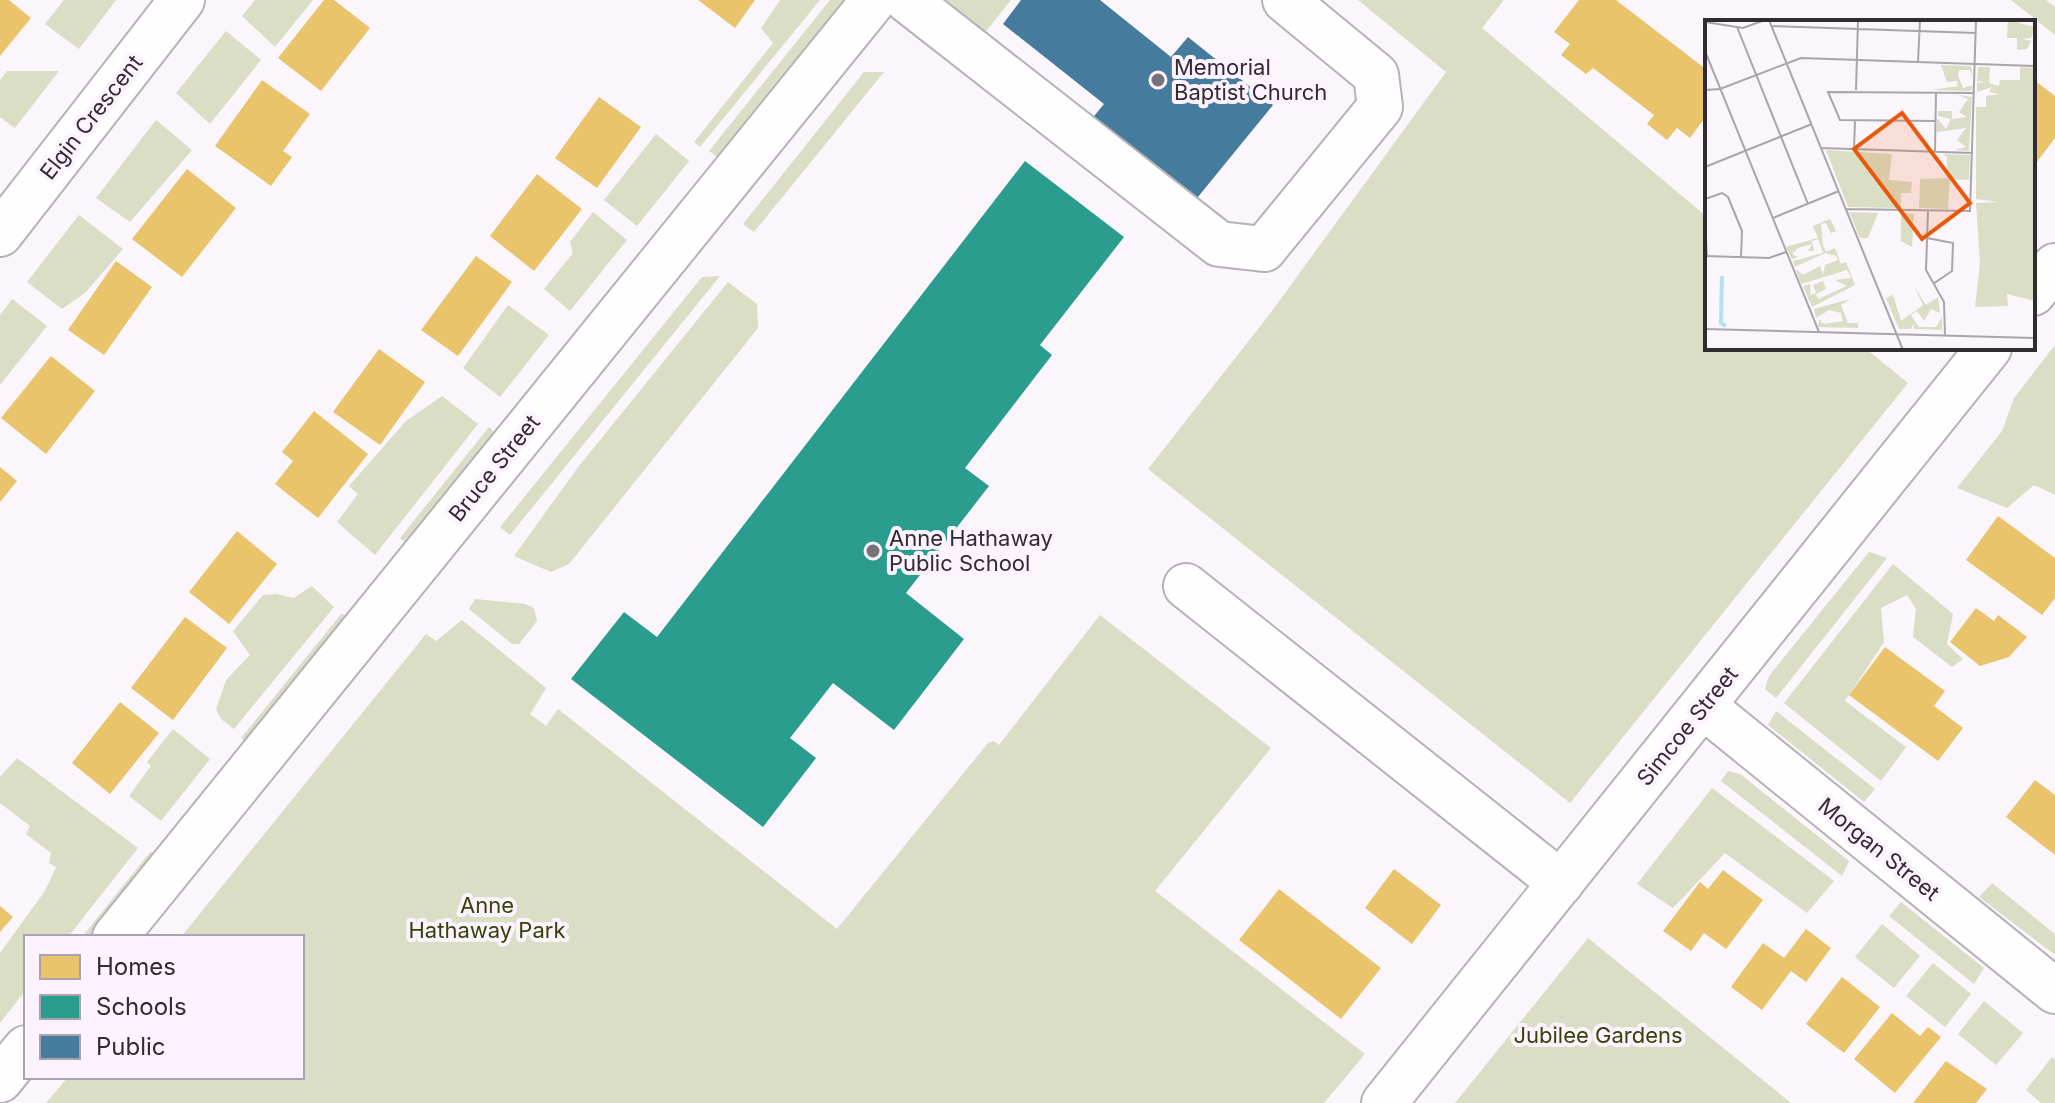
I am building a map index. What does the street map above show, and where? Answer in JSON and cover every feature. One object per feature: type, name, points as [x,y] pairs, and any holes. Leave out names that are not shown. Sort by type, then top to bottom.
[{"type":"street","name":"Elgin Crescent","points":[[0,234],[182,0]]},
{"type":"street","name":"Bruce Street","points":[[117,935],[874,0]]},
{"type":"street","points":[[907,0],[1219,244],[1264,249],[1380,107],[1376,75],[1285,0]]},
{"type":"street","points":[[2035,291],[2055,266]]},
{"type":"street","name":"Simcoe Street","points":[[1384,1103],[1987,350]]},
{"type":"street","points":[[1186,586],[1561,883]]},
{"type":"street","name":"Morgan Street","points":[[1703,706],[2055,991]]},
{"type":"street","points":[[0,1080],[24,1050]]},
{"type":"green space","points":[[64,0],[116,0],[79,49],[45,24]]},
{"type":"green space","points":[[255,0],[313,0],[275,47],[242,16]]},
{"type":"green space","points":[[780,0],[820,0],[700,147],[694,142],[773,43],[761,28]]},
{"type":"green space","points":[[830,0],[845,0],[718,157],[709,151]]},
{"type":"green space","points":[[938,0],[1011,0],[983,35]]},
{"type":"green space","points":[[1358,0],[1504,0],[1482,28],[1705,215],[1705,350],[1867,350],[1908,383],[1570,803],[1148,469],[1269,315],[1446,72]]},
{"type":"green space","points":[[2011,0],[2046,0],[2055,7],[2055,35]]},
{"type":"green space","points":[[226,31],[261,60],[210,124],[176,93]]},
{"type":"green space","points":[[7,71],[59,71],[15,128],[0,117],[0,80]]},
{"type":"green space","points":[[864,72],[884,72],[754,232],[743,224]]},
{"type":"green space","points":[[156,120],[192,150],[130,222],[96,198]]},
{"type":"green space","points":[[656,134],[689,161],[637,226],[604,200]]},
{"type":"green space","points":[[593,212],[627,240],[570,311],[544,289],[573,253],[570,242]]},
{"type":"green space","points":[[79,215],[123,249],[86,292],[62,309],[27,282]]},
{"type":"green space","points":[[720,276],[510,535],[500,527],[702,277]]},
{"type":"green space","points":[[728,282],[757,304],[758,328],[569,564],[551,572],[514,556],[579,466]]},
{"type":"green space","points":[[12,299],[47,326],[0,385],[0,315]]},
{"type":"green space","points":[[508,305],[549,335],[500,397],[463,368]]},
{"type":"green space","points":[[2055,345],[2055,495],[2034,485],[2007,508],[1957,488],[2002,431],[2014,398]]},
{"type":"green space","points":[[442,396],[478,424],[375,555],[337,522],[358,494],[349,486],[406,421]]},
{"type":"green space","points":[[489,427],[496,434],[407,544],[400,538]]},
{"type":"green space","points":[[1869,552],[1887,558],[1776,698],[1765,689],[1769,676]]},
{"type":"green space","points":[[1893,564],[1953,614],[1947,644],[1963,659],[1952,667],[1913,637],[1916,609],[1907,595],[1881,608],[1884,642],[1845,701],[1906,747],[1881,781],[1784,703]]},
{"type":"green space","points":[[312,586],[334,607],[234,729],[221,719],[216,709],[226,680],[250,655],[233,631],[263,595],[294,598]]},
{"type":"green space","points":[[475,599],[525,604],[534,608],[537,621],[519,644],[512,644],[469,609]]},
{"type":"green space","points":[[342,613],[348,621],[251,746],[241,738]]},
{"type":"green space","name":"Anne Hathaway Park","points":[[1100,615],[1271,748],[1155,891],[1365,1054],[1324,1103],[46,1103],[66,1079],[304,1079],[304,935],[183,935],[426,634],[436,641],[462,620],[546,688],[530,714],[546,726],[558,709],[837,929],[988,743],[994,741],[999,745]]},
{"type":"green space","points":[[1776,711],[1875,789],[1864,802],[1768,725]]},
{"type":"green space","points":[[173,729],[210,759],[161,821],[129,796],[151,766],[147,762]]},
{"type":"green space","points":[[17,758],[138,848],[70,935],[24,935],[24,993],[0,1023],[0,953],[45,891],[56,867],[49,863],[51,853],[26,834],[30,826],[0,803],[0,777]]},
{"type":"green space","points":[[1728,771],[1740,774],[1849,861],[1842,876],[1721,781]]},
{"type":"green space","points":[[1712,788],[1834,881],[1807,913],[1725,853],[1673,908],[1637,884]]},
{"type":"green space","points":[[151,851],[158,860],[98,935],[84,935]]},
{"type":"green space","points":[[1992,883],[2055,934],[2055,955],[1979,897]]},
{"type":"green space","points":[[1901,902],[1984,968],[1974,984],[1889,916]]},
{"type":"green space","points":[[1882,924],[1920,956],[1894,988],[1855,957]]},
{"type":"green space","name":"Jubilee Gardens","points":[[1588,938],[1791,1103],[1455,1103]]},
{"type":"green space","points":[[1933,963],[1971,994],[1945,1027],[1906,996]]},
{"type":"green space","points":[[1984,1001],[2023,1033],[1996,1065],[1958,1034]]},
{"type":"green space","points":[[2052,1057],[2055,1060],[2055,1103],[2041,1103],[2026,1090]]},
{"type":"building: Homes","points":[[0,0],[9,0],[31,18],[0,56]]},
{"type":"building: Homes","points":[[324,0],[334,0],[370,28],[321,91],[278,58]]},
{"type":"building: Homes","points":[[698,0],[755,0],[735,28]]},
{"type":"building: Homes","points":[[1579,0],[1616,0],[1705,68],[1705,118],[1690,138],[1677,128],[1667,140],[1647,124],[1654,115],[1593,68],[1586,74],[1561,55],[1570,44],[1554,32]]},
{"type":"building: Homes","points":[[262,80],[310,114],[283,151],[292,157],[271,186],[215,146]]},
{"type":"building: Homes","points":[[2035,81],[2055,96],[2055,138],[2035,164]]},
{"type":"building: Homes","points":[[599,97],[641,127],[597,188],[555,158]]},
{"type":"building: Homes","points":[[187,169],[236,208],[182,277],[132,239]]},
{"type":"building: Homes","points":[[537,174],[582,209],[534,271],[490,236]]},
{"type":"building: Homes","points":[[476,256],[512,282],[458,356],[421,330]]},
{"type":"building: Homes","points":[[116,261],[152,287],[104,355],[68,330]]},
{"type":"building: Homes","points":[[379,349],[425,382],[380,445],[333,412]]},
{"type":"building: Homes","points":[[51,356],[95,391],[46,454],[1,418]]},
{"type":"building: Homes","points":[[314,411],[368,454],[318,518],[275,484],[293,461],[282,452]]},
{"type":"building: Homes","points":[[0,467],[17,481],[0,502]]},
{"type":"building: Homes","points":[[1998,516],[2055,558],[2055,598],[2042,615],[1966,560]]},
{"type":"building: Homes","points":[[237,531],[277,564],[229,624],[189,592]]},
{"type":"building: Homes","points":[[1976,608],[1994,621],[1998,615],[2027,637],[2009,657],[1980,666],[1950,642]]},
{"type":"building: Homes","points":[[185,617],[227,648],[173,720],[131,688]]},
{"type":"building: Homes","points":[[1885,647],[1945,691],[1934,706],[1963,728],[1938,761],[1849,695]]},
{"type":"building: Homes","points":[[120,702],[159,733],[110,794],[72,763]]},
{"type":"building: Homes","points":[[2035,780],[2055,795],[2055,855],[2006,817]]},
{"type":"building: Homes","points":[[1394,869],[1441,905],[1412,944],[1365,908]]},
{"type":"building: Homes","points":[[1723,870],[1763,900],[1726,949],[1704,933],[1691,951],[1663,931],[1700,882],[1708,889]]},
{"type":"building: Homes","points":[[1279,889],[1381,968],[1341,1019],[1239,940]]},
{"type":"building: Homes","points":[[0,906],[13,917],[0,932]]},
{"type":"building: Homes","points":[[1806,929],[1831,948],[1806,982],[1791,971],[1762,1010],[1731,987],[1763,943],[1784,958]]},
{"type":"building: Homes","points":[[1842,977],[1880,1007],[1844,1053],[1806,1024]]},
{"type":"building: Homes","points":[[1892,1013],[1920,1036],[1928,1027],[1941,1037],[1895,1093],[1854,1059]]},
{"type":"building: Homes","points":[[1946,1061],[1987,1089],[1976,1103],[1913,1103]]},
{"type":"building: Schools","points":[[1025,161],[1124,237],[1040,345],[1052,355],[965,468],[989,486],[906,593],[964,639],[894,730],[833,683],[790,738],[816,758],[763,827],[571,679],[624,612],[657,637]]},
{"type":"building: Public","name":"Memorial Baptist Church","points":[[1021,0],[1100,0],[1171,57],[1188,37],[1273,105],[1193,203],[1090,121],[1104,104],[1003,24]]},
{"type":"place","name":"Memorial Baptist Church","points":[[1158,80]]},
{"type":"place","name":"Anne Hathaway Public School","points":[[873,551]]}]
